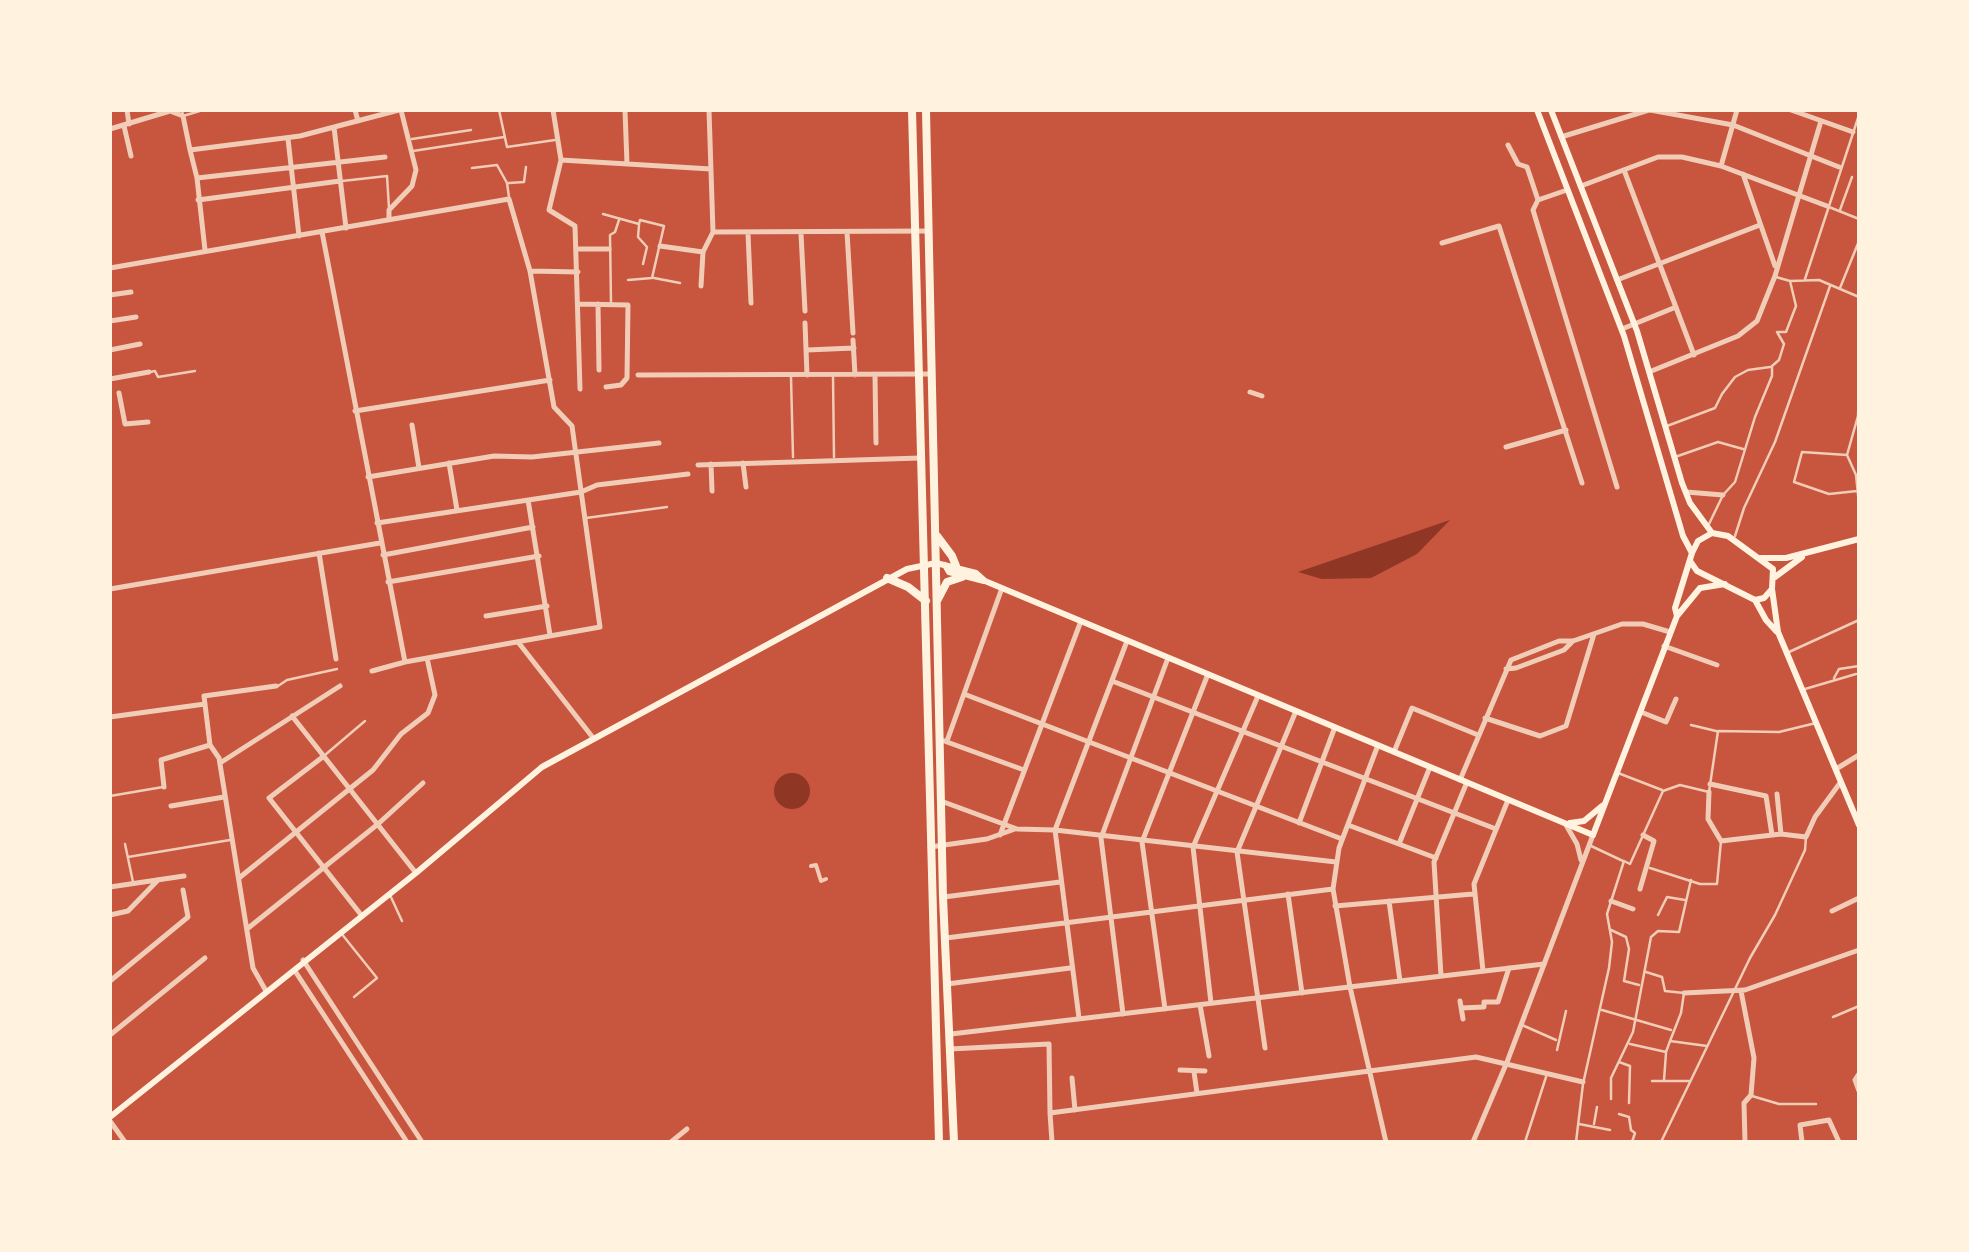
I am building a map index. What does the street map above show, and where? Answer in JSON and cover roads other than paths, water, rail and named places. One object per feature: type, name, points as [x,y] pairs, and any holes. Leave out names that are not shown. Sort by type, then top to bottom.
[{"type":"main road","points":[[912,110],[939,1142]]},
{"type":"main road","points":[[926,110],[935,534],[949,572],[985,581],[1593,835],[1676,616],[1700,588],[1725,584]]},
{"type":"main road","points":[[1537,110],[1622,329],[1682,536],[1697,571],[1755,600],[1778,632],[1859,825]]},
{"type":"main road","points":[[1551,110],[1634,324],[1685,492],[1710,531],[1728,536],[1773,569],[1778,632]]},
{"type":"main road","points":[[1568,190],[1581,186]]},
{"type":"main road","points":[[1676,616],[1674,608],[1691,557],[1698,541],[1710,531]]},
{"type":"main road","points":[[935,534],[952,556],[945,565],[935,610],[943,741],[942,897],[954,1142]]},
{"type":"main road","points":[[1759,558],[1774,560],[1859,539]]},
{"type":"main road","points":[[1775,576],[1810,552]]},
{"type":"main road","points":[[110,1119],[303,960],[390,895],[542,767],[887,578],[923,564],[976,573],[985,581]]},
{"type":"main road","points":[[935,610],[944,585],[962,576]]},
{"type":"main road","points":[[887,578],[908,587],[926,602]]},
{"type":"main road","points":[[1755,600],[1764,598],[1772,588]]},
{"type":"main road","points":[[1564,823],[1584,821],[1606,802]]},
{"type":"street","points":[[127,110],[130,156]]},
{"type":"street","points":[[355,110],[358,121]]},
{"type":"street","points":[[190,150],[288,138],[400,110],[416,170],[412,186],[389,210],[389,219]]},
{"type":"street","points":[[553,110],[561,160],[549,210],[575,226],[580,389]]},
{"type":"street","points":[[625,110],[627,164]]},
{"type":"street","points":[[700,286],[702,252],[712,232],[710,110]]},
{"type":"street","points":[[1561,137],[1649,110],[1732,125],[1839,167]]},
{"type":"street","points":[[1721,166],[1737,110]]},
{"type":"street","points":[[1791,110],[1853,132]]},
{"type":"street","points":[[110,129],[169,111],[183,113],[198,178],[205,252]]},
{"type":"street","points":[[1649,372],[1752,327],[1775,276],[1821,121]]},
{"type":"street","points":[[334,127],[346,228]]},
{"type":"street","points":[[288,138],[298,236]]},
{"type":"street","points":[[1508,145],[1518,164],[1527,167],[1538,200],[1533,210],[1617,486]]},
{"type":"street","points":[[1581,186],[1670,156],[1721,166],[1828,206]]},
{"type":"street","points":[[198,178],[385,157]]},
{"type":"street","points":[[561,160],[711,169]]},
{"type":"street","points":[[1624,169],[1694,354]]},
{"type":"street","points":[[1743,174],[1776,268]]},
{"type":"street","points":[[198,200],[340,181]]},
{"type":"street","points":[[1538,200],[1568,190]]},
{"type":"street","points":[[110,268],[509,199],[530,272],[554,406],[572,426],[600,627],[372,671]]},
{"type":"street","points":[[1617,280],[1760,224]]},
{"type":"street","points":[[1442,243],[1499,226],[1582,483]]},
{"type":"street","points":[[712,232],[928,231]]},
{"type":"street","points":[[322,232],[405,662]]},
{"type":"street","points":[[846,232],[855,375]]},
{"type":"street","points":[[748,233],[750,303]]},
{"type":"street","points":[[801,234],[805,311]]},
{"type":"street","points":[[660,246],[702,252]]},
{"type":"street","points":[[576,249],[609,249]]},
{"type":"street","points":[[530,272],[578,272]]},
{"type":"street","points":[[110,295],[131,292]]},
{"type":"street","points":[[578,304],[628,305],[627,378],[621,385],[606,387]]},
{"type":"street","points":[[598,304],[600,370]]},
{"type":"street","points":[[1622,329],[1676,307]]},
{"type":"street","points":[[110,321],[136,317]]},
{"type":"street","points":[[805,323],[807,375]]},
{"type":"street","points":[[806,350],[853,340]]},
{"type":"street","points":[[110,350],[140,344]]},
{"type":"street","points":[[110,379],[149,372]]},
{"type":"street","points":[[875,374],[876,443]]},
{"type":"street","points":[[638,375],[932,374]]},
{"type":"street","points":[[356,411],[550,380]]},
{"type":"street","points":[[1250,392],[1262,396]]},
{"type":"street","points":[[118,393],[126,425],[148,422]]},
{"type":"street","points":[[110,410],[122,407]]},
{"type":"street","points":[[412,425],[419,468]]},
{"type":"street","points":[[1506,447],[1566,430]]},
{"type":"street","points":[[368,477],[494,456],[532,457],[659,442]]},
{"type":"street","points":[[698,465],[920,458]]},
{"type":"street","points":[[743,463],[746,487]]},
{"type":"street","points":[[449,464],[457,510]]},
{"type":"street","points":[[711,464],[712,491]]},
{"type":"street","points":[[376,522],[581,492],[597,484],[688,474]]},
{"type":"street","points":[[1685,492],[1723,495]]},
{"type":"street","points":[[528,500],[550,636]]},
{"type":"street","points":[[383,555],[533,527]]},
{"type":"street","points":[[110,589],[380,543]]},
{"type":"street","points":[[320,553],[336,659]]},
{"type":"street","points":[[388,582],[539,556]]},
{"type":"street","points":[[1002,588],[943,741],[1024,770]]},
{"type":"street","points":[[486,616],[547,606]]},
{"type":"street","points":[[1000,834],[1081,621]]},
{"type":"street","points":[[1441,976],[1434,898],[1436,858],[1478,736],[1511,660],[1559,641],[1573,641],[1622,624],[1643,624],[1670,632]]},
{"type":"street","points":[[1485,718],[1540,736],[1566,726],[1594,634]]},
{"type":"street","points":[[1079,1019],[1055,830],[1127,640]]},
{"type":"street","points":[[518,642],[594,739]]},
{"type":"street","points":[[1664,646],[1717,666]]},
{"type":"street","points":[[239,878],[373,770],[406,729],[431,709],[434,695],[426,658]]},
{"type":"street","points":[[1123,1014],[1101,838],[1168,658]]},
{"type":"street","points":[[1165,1009],[1142,842],[1208,674]]},
{"type":"street","points":[[1112,681],[1496,829]]},
{"type":"street","points":[[110,717],[276,686]]},
{"type":"street","points":[[220,763],[340,686]]},
{"type":"street","points":[[964,694],[1342,839]]},
{"type":"street","points":[[1212,1003],[1193,847],[1258,695]]},
{"type":"street","points":[[1638,711],[1666,722],[1676,699]]},
{"type":"street","points":[[205,700],[210,745],[218,753],[220,763],[253,968],[266,991]]},
{"type":"street","points":[[1394,752],[1412,708],[1478,736]]},
{"type":"street","points":[[1265,1048],[1237,852],[1296,711]]},
{"type":"street","points":[[292,716],[416,873]]},
{"type":"street","points":[[1299,822],[1335,727]]},
{"type":"street","points":[[164,787],[161,760],[210,745]]},
{"type":"street","points":[[1378,745],[1342,839],[1333,888],[1350,987],[1386,1142]]},
{"type":"street","points":[[1836,769],[1859,755]]},
{"type":"street","points":[[324,756],[268,798],[362,916]]},
{"type":"street","points":[[1398,844],[1430,767]]},
{"type":"street","points":[[1772,835],[1766,796],[1710,788],[1708,820],[1722,841],[1781,834],[1806,837],[1840,782]]},
{"type":"street","points":[[247,929],[423,783]]},
{"type":"street","points":[[1777,794],[1781,834]]},
{"type":"street","points":[[170,806],[224,797]]},
{"type":"street","points":[[929,797],[1017,829]]},
{"type":"street","points":[[1483,972],[1473,894],[1508,800]]},
{"type":"street","points":[[1564,823],[1581,854],[1580,868]]},
{"type":"street","points":[[1348,824],[1436,858]]},
{"type":"street","points":[[930,847],[1017,829],[1055,830],[1336,862]]},
{"type":"street","points":[[1464,1142],[1473,1142],[1507,1062],[1593,835]]},
{"type":"street","points":[[1640,889],[1654,841],[1643,836]]},
{"type":"street","points":[[812,866],[816,865],[821,880],[826,879]]},
{"type":"street","points":[[110,887],[184,876]]},
{"type":"street","points":[[110,915],[128,911],[159,880]]},
{"type":"street","points":[[942,897],[1060,882]]},
{"type":"street","points":[[946,938],[1333,888]]},
{"type":"street","points":[[110,981],[188,918],[183,890]]},
{"type":"street","points":[[1288,894],[1302,993]]},
{"type":"street","points":[[1334,906],[1473,894]]},
{"type":"street","points":[[1832,912],[1859,898]]},
{"type":"street","points":[[1611,901],[1634,909]]},
{"type":"street","points":[[1389,902],[1400,981]]},
{"type":"street","points":[[1684,992],[1738,991],[1859,950]]},
{"type":"street","points":[[110,1035],[205,958]]},
{"type":"street","points":[[303,960],[422,1142]]},
{"type":"street","points":[[949,1034],[1544,964]]},
{"type":"street","points":[[293,968],[407,1142]]},
{"type":"street","points":[[947,984],[1070,968]]},
{"type":"street","points":[[1464,1020],[1461,1004],[1484,1007],[1484,1002],[1498,1002],[1509,968]]},
{"type":"street","points":[[1738,991],[1754,1058],[1750,1095],[1744,1102],[1746,1142]]},
{"type":"street","points":[[1200,1004],[1209,1056]]},
{"type":"street","points":[[950,1048],[1049,1044],[1052,1142]]},
{"type":"street","points":[[1050,1113],[1476,1057],[1583,1082]]},
{"type":"street","points":[[1180,1070],[1205,1071]]},
{"type":"street","points":[[1194,1072],[1198,1093]]},
{"type":"street","points":[[1859,1074],[1854,1080],[1859,1091]]},
{"type":"street","points":[[1072,1078],[1075,1110]]},
{"type":"street","points":[[110,1119],[126,1142]]},
{"type":"street","points":[[1802,1142],[1800,1125],[1829,1120],[1838,1140],[1828,1142]]},
{"type":"street","points":[[399,1129],[409,1122]]},
{"type":"street","points":[[672,1142],[688,1129]]},
{"type":"lane","points":[[183,113],[203,110]]},
{"type":"lane","points":[[499,110],[507,148],[556,140]]},
{"type":"lane","points":[[1805,279],[1859,115]]},
{"type":"lane","points":[[410,139],[471,130]]},
{"type":"lane","points":[[413,150],[504,137]]},
{"type":"lane","points":[[472,168],[497,165],[507,183],[509,199]]},
{"type":"lane","points":[[507,183],[524,182],[526,167]]},
{"type":"lane","points":[[340,181],[387,176],[389,210]]},
{"type":"lane","points":[[1840,210],[1852,178]]},
{"type":"lane","points":[[1828,206],[1859,218]]},
{"type":"lane","points":[[604,214],[639,224]]},
{"type":"lane","points":[[612,305],[610,235],[620,218]]},
{"type":"lane","points":[[643,264],[647,247],[638,237],[640,220],[664,226],[652,278]]},
{"type":"lane","points":[[1840,289],[1859,240]]},
{"type":"lane","points":[[1775,276],[1790,282],[1805,279],[1859,297]]},
{"type":"lane","points":[[628,280],[652,278],[680,283]]},
{"type":"lane","points":[[1665,427],[1716,408],[1735,377],[1748,370],[1772,366],[1779,360],[1784,344],[1777,332],[1786,332],[1796,306],[1790,282]]},
{"type":"lane","points":[[1734,542],[1744,508],[1775,442],[1830,286]]},
{"type":"lane","points":[[1710,531],[1723,495],[1735,482],[1772,376],[1772,366]]},
{"type":"lane","points":[[149,372],[155,371],[158,377],[195,372]]},
{"type":"lane","points":[[833,375],[834,457]]},
{"type":"lane","points":[[791,376],[792,457]]},
{"type":"lane","points":[[1859,392],[1858,416],[1847,455],[1859,504]]},
{"type":"lane","points":[[1674,458],[1718,442],[1746,450]]},
{"type":"lane","points":[[1847,455],[1802,452],[1794,482],[1829,494],[1857,491]]},
{"type":"lane","points":[[1852,466],[1859,463]]},
{"type":"lane","points":[[585,518],[667,507]]},
{"type":"lane","points":[[1788,652],[1859,620]]},
{"type":"lane","points":[[1834,680],[1840,670],[1859,666]]},
{"type":"lane","points":[[276,686],[336,669]]},
{"type":"lane","points":[[1804,689],[1856,674]]},
{"type":"lane","points":[[324,756],[365,721]]},
{"type":"lane","points":[[1692,726],[1718,731],[1779,732],[1817,723]]},
{"type":"lane","points":[[1616,772],[1663,791],[1680,785],[1710,788],[1718,731]]},
{"type":"lane","points":[[110,796],[164,787]]},
{"type":"lane","points":[[1630,864],[1663,791]]},
{"type":"lane","points":[[1661,1142],[1738,991],[1805,850],[1806,837]]},
{"type":"lane","points":[[128,857],[232,840]]},
{"type":"lane","points":[[1590,844],[1630,864],[1716,884],[1722,841]]},
{"type":"lane","points":[[126,844],[133,884]]},
{"type":"lane","points":[[1576,1142],[1583,1082],[1612,942],[1606,914],[1624,861]]},
{"type":"lane","points":[[1610,1099],[1611,1078],[1635,1018],[1652,937],[1658,931],[1678,932],[1691,880]]},
{"type":"lane","points":[[390,895],[402,921]]},
{"type":"lane","points":[[1658,916],[1667,896],[1686,900]]},
{"type":"lane","points":[[1609,930],[1626,937],[1629,949],[1624,981],[1640,985]]},
{"type":"lane","points":[[341,932],[378,978],[354,998]]},
{"type":"lane","points":[[1644,971],[1662,976],[1665,991],[1684,992],[1666,1052],[1664,1081]]},
{"type":"lane","points":[[1833,1017],[1859,1006]]},
{"type":"lane","points":[[1600,1010],[1672,1031]]},
{"type":"lane","points":[[1557,1050],[1566,1011]]},
{"type":"lane","points":[[1521,1025],[1558,1040]]},
{"type":"lane","points":[[1670,1040],[1708,1046]]},
{"type":"lane","points":[[1627,1044],[1666,1052]]},
{"type":"lane","points":[[1617,1062],[1630,1066],[1630,1102]]},
{"type":"lane","points":[[1524,1142],[1547,1074]]},
{"type":"lane","points":[[1652,1080],[1691,1081]]},
{"type":"lane","points":[[1750,1095],[1779,1104],[1816,1104]]},
{"type":"lane","points":[[1594,1126],[1597,1107]]},
{"type":"lane","points":[[1619,1114],[1629,1117],[1635,1133],[1632,1142]]},
{"type":"lane","points":[[1577,1123],[1610,1130]]}]
